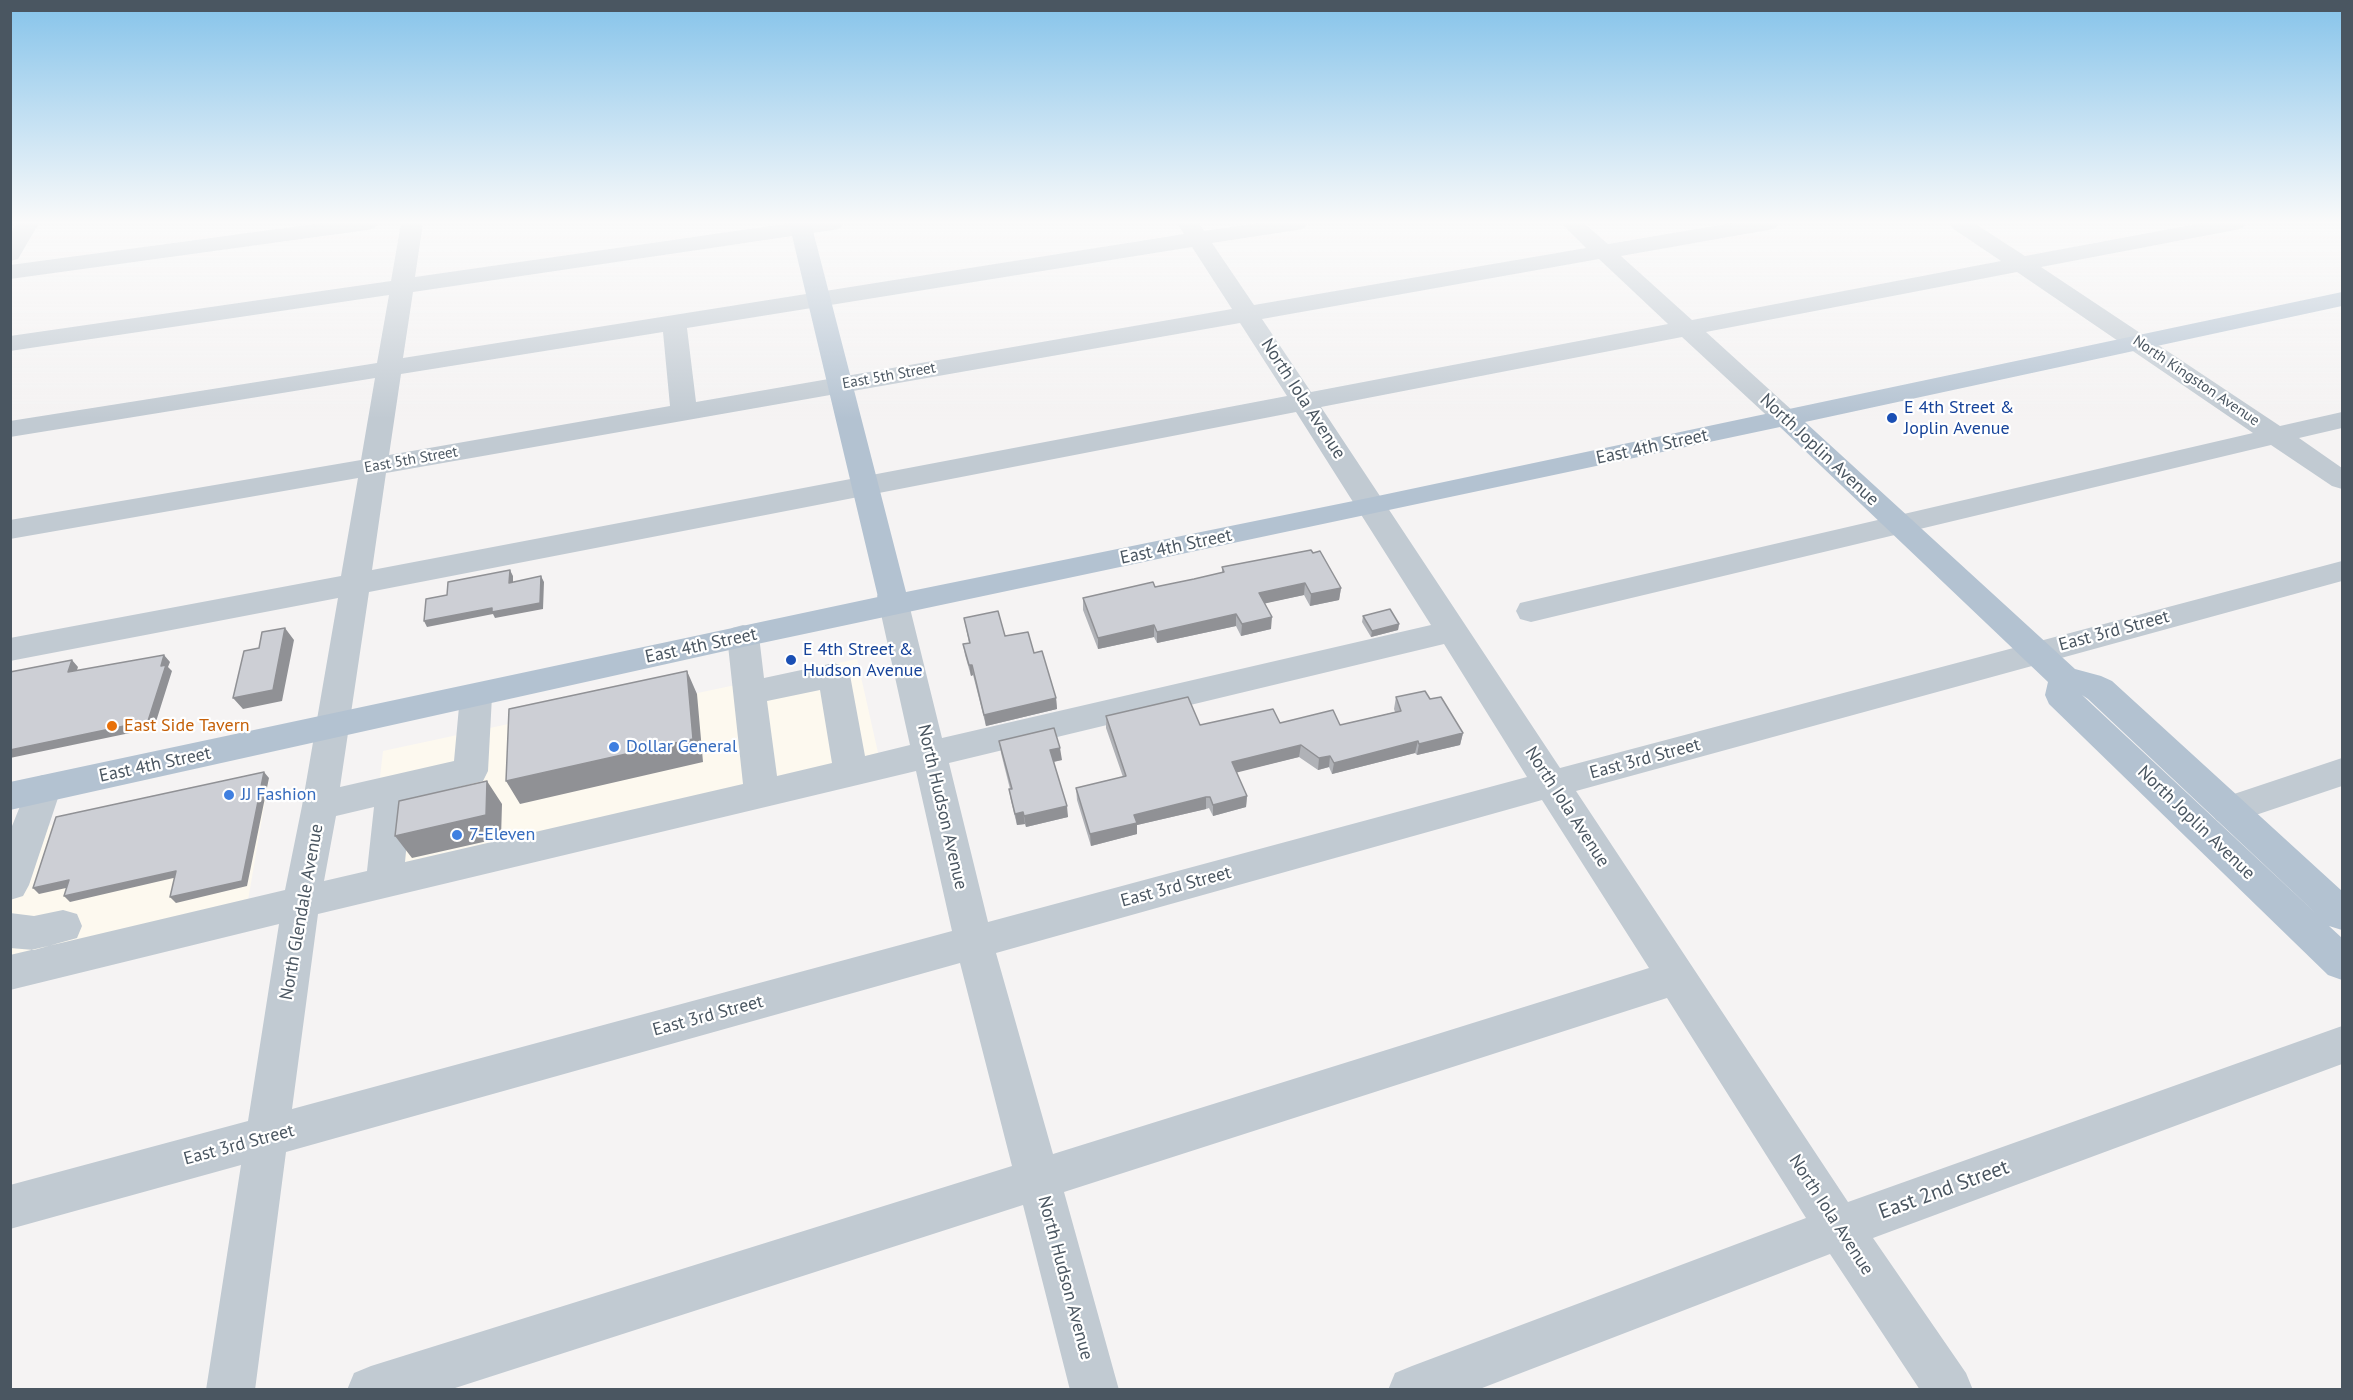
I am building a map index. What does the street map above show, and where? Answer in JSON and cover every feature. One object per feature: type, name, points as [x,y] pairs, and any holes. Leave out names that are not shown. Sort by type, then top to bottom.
[{"type":"main road","name":"North Hudson Avenue","points":[[816,288],[893,601]]},
{"type":"main road","name":"East 4th Street","points":[[27,793],[476,696],[893,601],[1373,506],[2343,299]]},
{"type":"main road","name":"North Joplin Avenue","points":[[1785,418],[2065,679],[2089,684],[2100,690],[2343,914]]},
{"type":"main road","name":"North Joplin Avenue","points":[[2065,679],[2061,695],[2343,963]]},
{"type":"street","points":[[10,344],[387,288]]},
{"type":"street","name":"North Glendale Avenue","points":[[230,1389],[301,902],[320,806],[403,288]]},
{"type":"street","points":[[10,429],[882,288]]},
{"type":"street","name":"North Iola Avenue","points":[[1231,288],[1839,1228],[1949,1389]]},
{"type":"street","name":"East 5th Street","points":[[10,530],[1386,288]]},
{"type":"street","name":"North Joplin Avenue","points":[[1645,288],[1785,418]]},
{"type":"street","points":[[10,650],[1895,288]]},
{"type":"street","name":"North Kingston Avenue","points":[[2058,288],[2343,480]]},
{"type":"street","points":[[674,323],[684,412]]},
{"type":"street","points":[[1531,611],[2343,420]]},
{"type":"street","name":"East 3rd Street","points":[[10,1207],[1551,784],[2343,571]]},
{"type":"street","name":"North Hudson Avenue","points":[[893,601],[974,943],[1095,1389]]},
{"type":"street","points":[[10,974],[301,902],[1453,631]]},
{"type":"street","points":[[743,636],[762,793]]},
{"type":"street","points":[[750,693],[834,675],[851,772]]},
{"type":"street","points":[[320,806],[471,771],[476,696]]},
{"type":"street","points":[[2229,810],[2343,772]]},
{"type":"street","points":[[384,883],[394,788]]},
{"type":"street","points":[[10,885],[27,793]]},
{"type":"street","points":[[10,929],[13,932],[34,933],[63,926]]},
{"type":"street","points":[[370,1389],[1677,977]]},
{"type":"street","name":"East 2nd Street","points":[[1413,1389],[1839,1228],[2343,1045]]},
{"type":"shaded area","points":[[857,659],[883,775],[366,899],[383,751],[513,723],[543,726]]},
{"type":"shaded area","points":[[269,778],[246,912],[11,968],[10,834]]},
{"type":"building","points":[[1311,550],[1313,553],[1320,551],[1341,588],[1311,594],[1305,583],[1259,593],[1272,617],[1242,624],[1236,614],[1157,632],[1154,625],[1098,638],[1083,598],[1153,582],[1155,587],[1194,579],[1224,572],[1222,567]]},
{"type":"building","points":[[510,570],[509,583],[541,576],[540,603],[492,612],[492,608],[424,621],[426,599],[447,595],[448,582]]},
{"type":"building","points":[[1390,609],[1399,624],[1372,631],[1363,616]]},
{"type":"building","points":[[998,611],[1005,636],[1028,632],[1034,653],[1042,651],[1056,698],[984,715],[972,665],[969,665],[963,644],[970,643],[964,618]]},
{"type":"building","points":[[285,628],[273,690],[233,698],[244,651],[259,648],[262,632]]},
{"type":"building","points":[[164,655],[161,666],[166,665],[148,721],[10,750],[10,672],[72,660],[68,672]]},
{"type":"building","points":[[687,671],[693,739],[506,781],[509,709]]},
{"type":"building","points":[[1425,691],[1430,699],[1441,697],[1463,733],[1419,744],[1418,741],[1334,763],[1330,756],[1319,758],[1301,745],[1232,762],[1247,796],[1213,805],[1210,797],[1206,797],[1134,815],[1137,823],[1090,834],[1076,788],[1126,776],[1106,716],[1188,697],[1200,725],[1273,709],[1280,723],[1333,710],[1340,725],[1401,711],[1396,697]]},
{"type":"building","points":[[1054,728],[1060,748],[1050,750],[1067,806],[1024,816],[1023,812],[1015,814],[1009,789],[1012,789],[999,741]]},
{"type":"building","points":[[264,772],[242,881],[170,897],[176,871],[64,896],[69,880],[33,888],[56,817]]},
{"type":"building","points":[[487,781],[486,815],[395,836],[399,801]]},
{"type":"place","name":"E 4th Street & Joplin Avenue","points":[[1892,418]]},
{"type":"place","name":"E 4th Street & Hudson Avenue","points":[[791,660]]},
{"type":"place","name":"East Side Tavern","points":[[112,726]]},
{"type":"place","name":"Dollar General","points":[[614,747]]},
{"type":"place","name":"JJ Fashion","points":[[229,795]]},
{"type":"place","name":"7-Eleven","points":[[457,835]]}]
